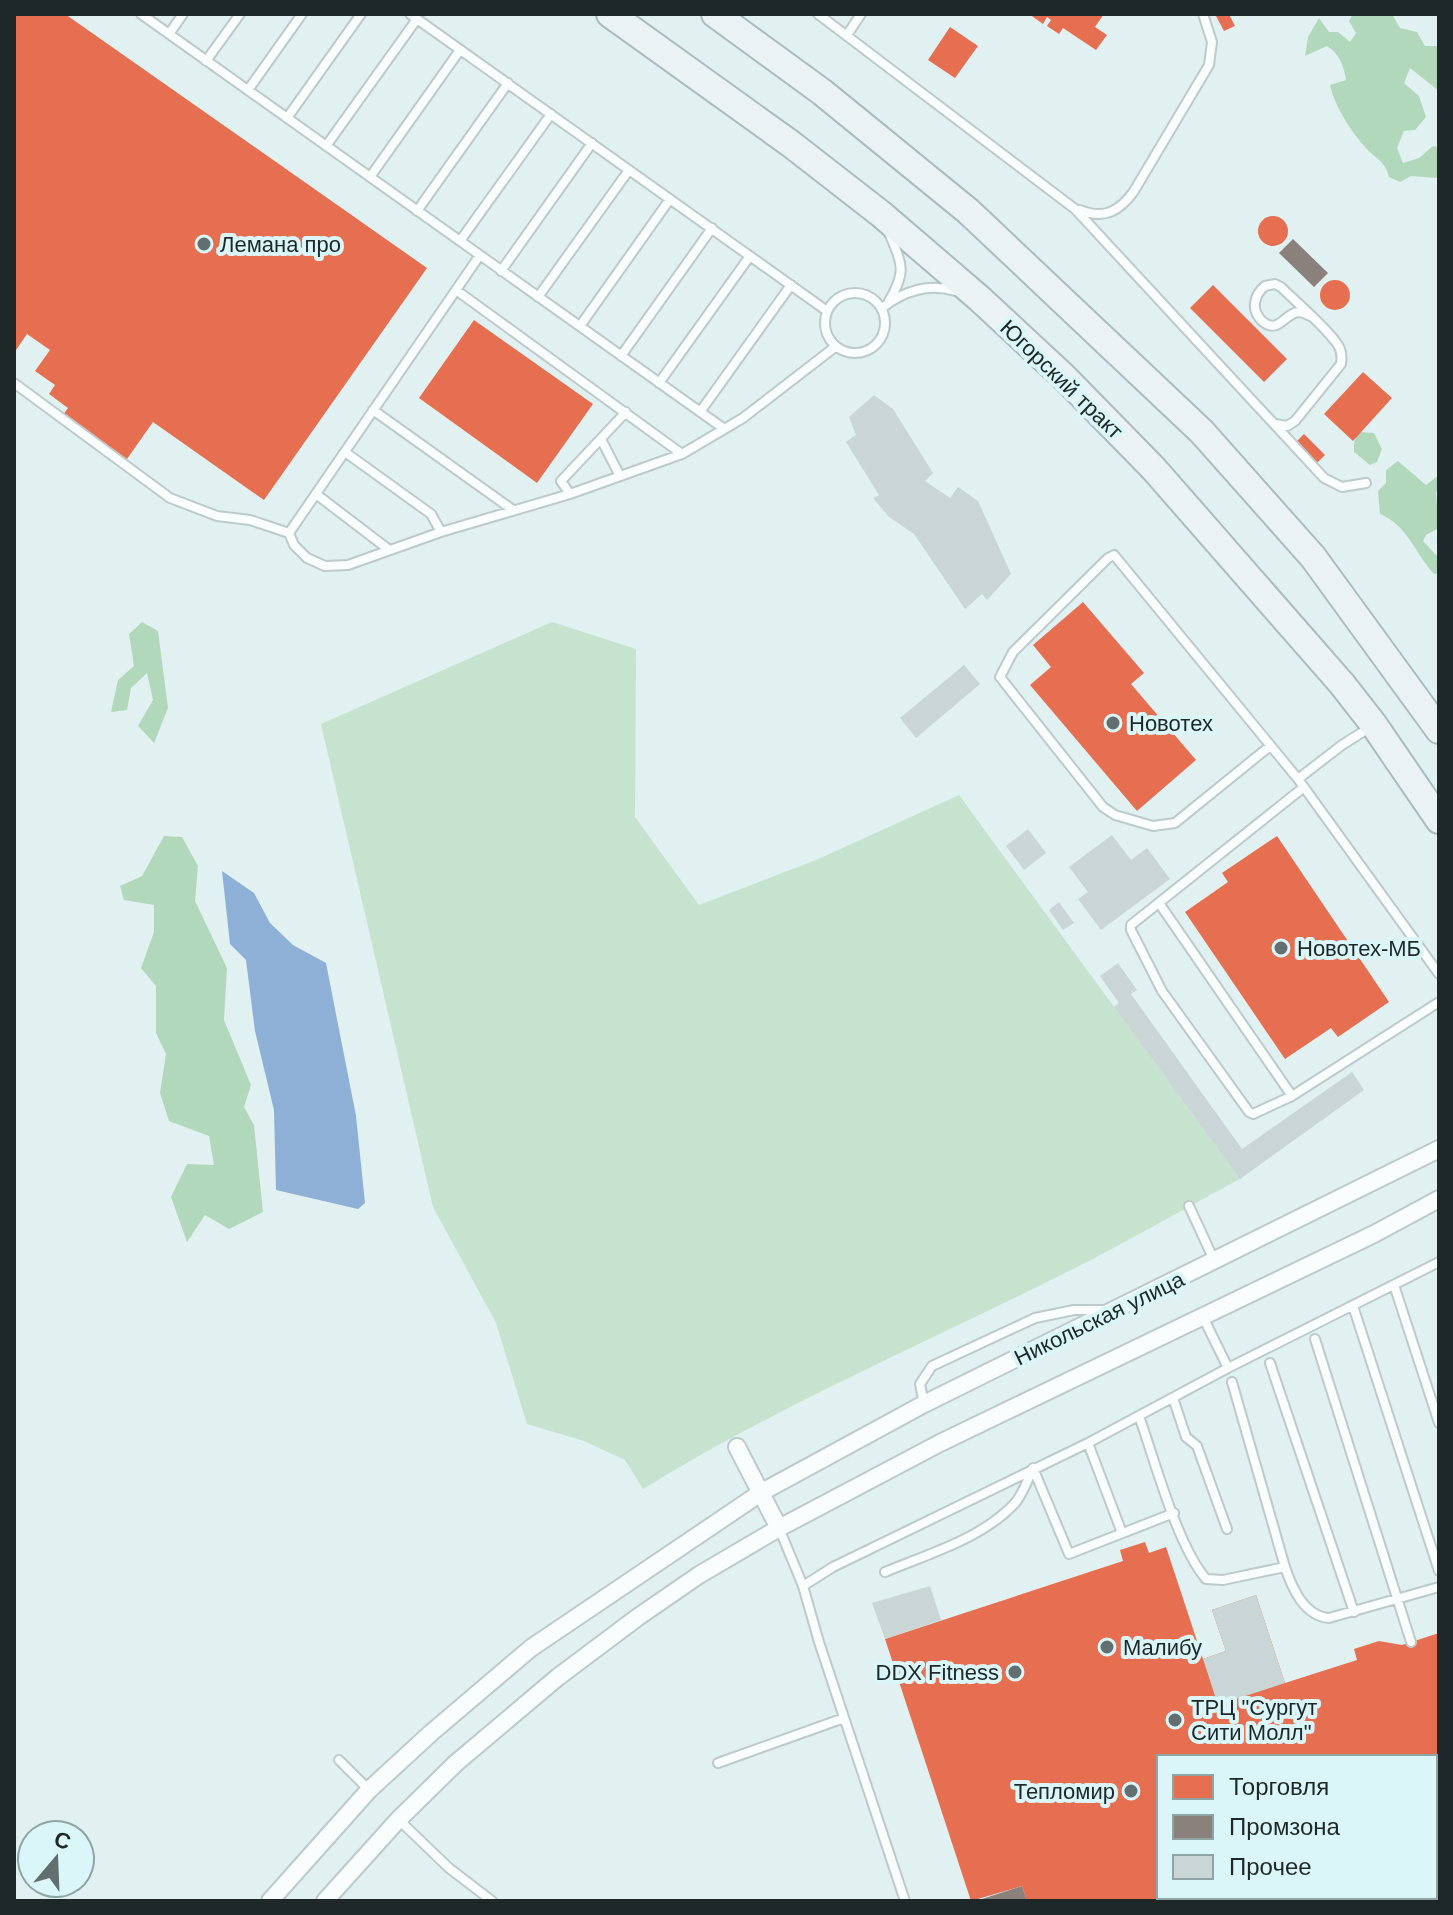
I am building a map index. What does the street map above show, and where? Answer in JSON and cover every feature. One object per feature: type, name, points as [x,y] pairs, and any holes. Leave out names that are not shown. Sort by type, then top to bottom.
[{"type":"main road","name":"Югорский тракт","points":[[610,14],[791,144],[881,214],[1064,377],[1154,469],[1332,673],[1374,725],[1439,820]]},
{"type":"main road","points":[[715,14],[822,92],[968,211],[1202,432],[1313,557],[1439,730]]},
{"type":"street","name":"Никольская улица","points":[[270,1901],[369,1790],[531,1648],[762,1492],[924,1404],[1439,1149]]},
{"type":"street","name":"Никольская улица","points":[[325,1901],[398,1820],[456,1763],[558,1677],[699,1575],[779,1528],[940,1443],[1439,1199]]},
{"type":"street","points":[[737,1447],[779,1528]]},
{"type":"lane","points":[[141,14],[723,428]]},
{"type":"lane","points":[[169,34],[183,14]]},
{"type":"lane","points":[[206,61],[240,14]]},
{"type":"lane","points":[[248,90],[302,14]]},
{"type":"lane","points":[[287,118],[361,14]]},
{"type":"lane","points":[[818,14],[1075,209],[1324,478],[1342,487],[1366,483]]},
{"type":"lane","points":[[847,35],[861,14]]},
{"type":"lane","points":[[1075,209],[1106,215],[1123,206],[1134,191],[1209,65],[1212,42],[1203,14]]},
{"type":"lane","points":[[326,146],[414,16],[827,311]]},
{"type":"lane","points":[[370,177],[460,50]]},
{"type":"lane","points":[[417,211],[508,83]]},
{"type":"lane","points":[[460,241],[551,114]]},
{"type":"lane","points":[[501,271],[592,143]]},
{"type":"lane","points":[[538,297],[629,170]]},
{"type":"lane","points":[[580,326],[670,199]]},
{"type":"lane","points":[[881,214],[900,258],[902,271],[899,285],[885,306],[883,335],[871,349],[853,354],[835,347],[825,331],[831,304],[847,294],[866,295],[885,306]]},
{"type":"lane","points":[[621,356],[712,228]]},
{"type":"lane","points":[[289,533],[480,255]]},
{"type":"lane","points":[[659,383],[750,256]]},
{"type":"lane","points":[[1274,424],[1287,426],[1295,421],[1341,364],[1342,355],[1338,344],[1310,316],[1275,284],[1265,286],[1255,298],[1255,310],[1268,325],[1282,324],[1294,313],[1302,312],[1310,316]]},
{"type":"lane","points":[[700,412],[791,285]]},
{"type":"lane","points":[[885,306],[922,287],[934,287],[980,299]]},
{"type":"lane","points":[[456,290],[682,454]]},
{"type":"lane","points":[[14,383],[170,498],[217,516],[250,520],[289,533],[294,545],[307,558],[325,566],[348,565],[441,532],[570,494],[682,454],[743,418],[835,347]]},
{"type":"lane","points":[[373,410],[513,510]]},
{"type":"lane","points":[[570,494],[561,481],[602,441],[626,412]]},
{"type":"lane","points":[[602,441],[620,476]]},
{"type":"lane","points":[[345,452],[431,514],[441,532]]},
{"type":"lane","points":[[316,494],[388,549]]},
{"type":"lane","points":[[1270,746],[1175,823],[1153,826],[1127,820],[1103,807],[1000,677],[1013,652],[1114,555],[1301,783],[1439,974]]},
{"type":"lane","points":[[1374,725],[1342,745],[1134,922],[1131,930],[1162,991],[1249,1112],[1258,1113],[1292,1096],[1439,1002]]},
{"type":"lane","points":[[1159,903],[1292,1096]]},
{"type":"lane","points":[[1189,1206],[1214,1260]]},
{"type":"lane","points":[[803,1586],[833,1567],[1088,1443],[1228,1368],[1437,1263],[1439,1274]]},
{"type":"lane","points":[[1394,1285],[1439,1423]]},
{"type":"lane","points":[[1353,1306],[1439,1571]]},
{"type":"lane","points":[[924,1404],[920,1384],[932,1366],[1035,1318],[1074,1310],[1114,1310]]},
{"type":"lane","points":[[1203,1317],[1228,1368]]},
{"type":"lane","points":[[1315,1339],[1411,1642]]},
{"type":"lane","points":[[1270,1363],[1354,1612]]},
{"type":"lane","points":[[1232,1382],[1285,1567],[1292,1586],[1306,1607],[1321,1617],[1329,1618],[1439,1587]]},
{"type":"lane","points":[[1173,1398],[1186,1437],[1197,1446],[1227,1529]]},
{"type":"lane","points":[[1139,1416],[1196,1567],[1206,1579],[1223,1580],[1285,1567]]},
{"type":"lane","points":[[1088,1443],[1122,1533]]},
{"type":"lane","points":[[1033,1468],[1069,1554],[1174,1513]]},
{"type":"lane","points":[[885,1572],[959,1541],[994,1520],[1017,1501],[1033,1468]]},
{"type":"lane","points":[[779,1528],[803,1586],[905,1901]]},
{"type":"lane","points":[[718,1763],[844,1718]]},
{"type":"lane","points":[[339,1760],[369,1790]]},
{"type":"lane","points":[[398,1820],[449,1868],[492,1901]]},
{"type":"green space","points":[[1353,14],[1392,14],[1400,28],[1417,32],[1425,46],[1439,46],[1439,91],[1410,68],[1404,83],[1419,96],[1426,117],[1415,130],[1404,131],[1397,148],[1403,163],[1419,158],[1433,146],[1439,147],[1438,178],[1411,176],[1400,182],[1389,177],[1382,163],[1364,146],[1340,112],[1330,85],[1346,80],[1338,56],[1327,46],[1305,56],[1308,37],[1319,18],[1329,32],[1338,32],[1350,42],[1356,33],[1349,21]]},
{"type":"green space","points":[[1358,432],[1374,433],[1382,449],[1377,462],[1370,465],[1354,452]]},
{"type":"green space","points":[[1398,461],[1426,485],[1439,475],[1439,490],[1436,492],[1439,528],[1426,535],[1423,541],[1439,558],[1439,573],[1434,574],[1427,566],[1397,525],[1380,514],[1378,491],[1386,483],[1386,470]]},
{"type":"green space","points":[[142,622],[158,631],[168,708],[154,743],[138,726],[153,700],[147,673],[131,688],[127,710],[111,712],[118,680],[134,666],[129,634]]},
{"type":"green space","points":[[552,622],[636,649],[635,817],[699,905],[816,860],[959,795],[1240,1179],[1082,1265],[744,1431],[643,1489],[625,1460],[584,1441],[527,1424],[496,1323],[433,1207],[321,724]]},
{"type":"green space","points":[[164,836],[182,837],[198,866],[195,901],[227,968],[224,1020],[251,1085],[244,1107],[254,1125],[263,1212],[229,1229],[205,1215],[187,1242],[171,1197],[187,1164],[214,1165],[209,1136],[169,1121],[160,1093],[166,1054],[156,1033],[156,986],[141,968],[154,932],[154,905],[124,900],[120,886],[142,876]]},
{"type":"water","points":[[222,871],[254,893],[270,923],[293,945],[326,963],[356,1116],[365,1203],[358,1209],[276,1190],[274,1110],[255,1031],[246,960],[230,944]]},
{"type":"building: Торговля","name":"Лемана про","points":[[14,14],[65,14],[427,268],[264,500],[153,422],[127,459],[63,415],[68,408],[49,394],[55,385],[35,371],[50,350],[27,334],[14,353]]},
{"type":"building: Торговля","points":[[1029,14],[1104,14],[1095,27],[1107,35],[1096,50],[1063,28],[1059,34],[1047,26],[1051,20],[1047,17],[1043,24]]},
{"type":"building: Торговля","points":[[1215,14],[1229,14],[1235,26],[1224,31]]},
{"type":"building: Торговля","points":[[950,27],[978,46],[955,78],[928,60]]},
{"type":"building: Торговля","points":[[1273,216],[1283,221],[1288,231],[1283,241],[1273,246],[1263,241],[1258,231],[1263,221]]},
{"type":"building: Торговля","points":[[1335,280],[1346,284],[1350,295],[1346,306],[1335,310],[1324,306],[1320,295],[1324,284]]},
{"type":"building: Торговля","points":[[1213,285],[1287,359],[1264,382],[1190,308]]},
{"type":"building: Торговля","points":[[474,320],[593,404],[537,483],[419,398]]},
{"type":"building: Торговля","points":[[1363,372],[1392,398],[1353,441],[1324,414]]},
{"type":"building: Торговля","points":[[1304,434],[1325,455],[1317,463],[1296,442]]},
{"type":"building: Торговля","name":"Новотех","points":[[1083,602],[1144,673],[1131,684],[1196,760],[1137,811],[1030,685],[1051,667],[1033,645]]},
{"type":"building: Торговля","name":"Новотех-МБ","points":[[1277,836],[1389,1002],[1338,1037],[1331,1028],[1285,1059],[1185,912],[1228,882],[1222,873]]},
{"type":"building: Торговля","name":"ТРЦ \"Сургут Сити Молл\"","points":[[1145,1542],[1149,1553],[1166,1547],[1203,1659],[1226,1651],[1212,1610],[1256,1595],[1285,1683],[1357,1660],[1354,1649],[1379,1641],[1402,1645],[1439,1633],[1439,1901],[1027,1901],[1022,1886],[971,1901],[885,1639],[1123,1561],[1120,1550]]},
{"type":"building: Промзона","points":[[1293,239],[1328,273],[1314,287],[1279,253]]},
{"type":"building: Промзона","points":[[1022,1886],[1027,1901],[979,1901],[979,1900]]},
{"type":"building: Прочее","points":[[874,395],[893,409],[933,473],[925,481],[950,498],[958,487],[978,501],[1011,574],[987,600],[982,594],[965,609],[914,534],[889,517],[873,498],[879,495],[846,442],[856,435],[849,417]]},
{"type":"building: Прочее","points":[[964,665],[980,684],[916,738],[900,718]]},
{"type":"building: Прочее","points":[[1028,829],[1046,853],[1024,870],[1006,846]]},
{"type":"building: Прочее","points":[[1112,835],[1131,860],[1147,848],[1170,879],[1101,930],[1078,899],[1088,892],[1069,867]]},
{"type":"building: Прочее","points":[[1059,902],[1074,923],[1063,930],[1049,910]]},
{"type":"building: Прочее","points":[[1118,963],[1137,990],[1131,994],[1242,1149],[1352,1072],[1364,1090],[1240,1179],[1114,1007],[1119,1003],[1100,976]]},
{"type":"building: Прочее","points":[[930,1586],[941,1620],[885,1639],[872,1603]]},
{"type":"building: Прочее","points":[[1256,1595],[1285,1683],[1218,1705],[1203,1659],[1226,1651],[1212,1610]]},
{"type":"place","name":"Лемана про","points":[[204,244]]},
{"type":"place","name":"Новотех","points":[[1113,723]]},
{"type":"place","name":"Новотех-МБ","points":[[1281,948]]},
{"type":"place","name":"Малибу","points":[[1107,1647]]},
{"type":"place","name":"DDX Fitness","points":[[1015,1672]]},
{"type":"place","name":"ТРЦ \"Сургут Сити Молл\"","points":[[1175,1720]]},
{"type":"place","name":"Тепломир","points":[[1131,1791]]}]
